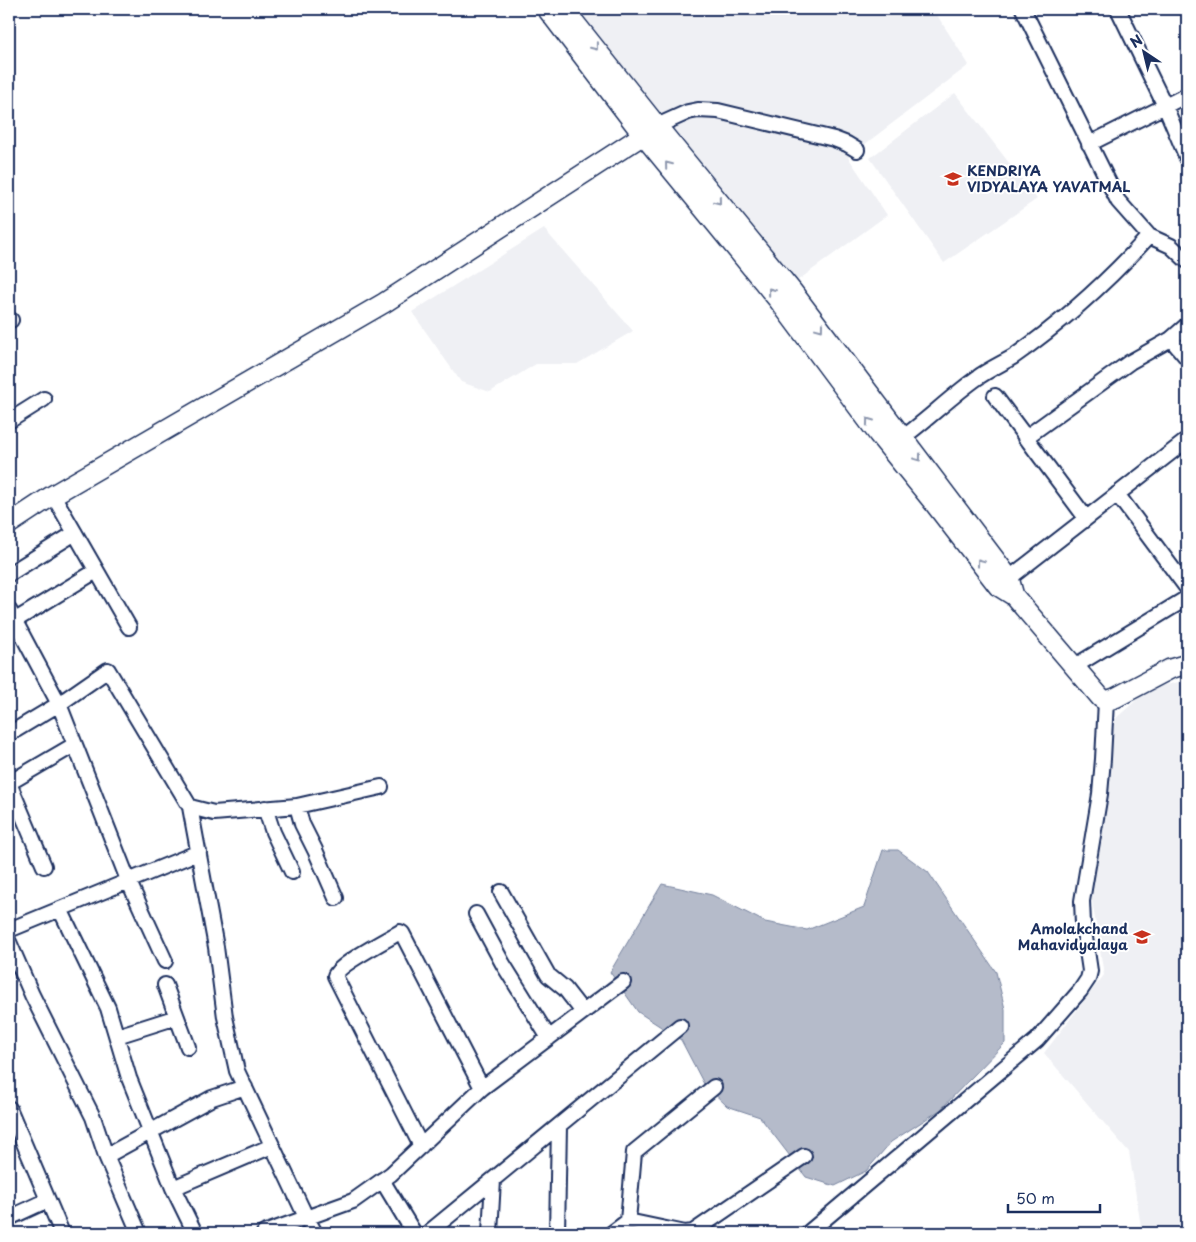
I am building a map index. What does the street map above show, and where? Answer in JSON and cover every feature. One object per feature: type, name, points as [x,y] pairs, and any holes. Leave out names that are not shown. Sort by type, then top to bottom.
[{"type":"street","points":[[547,9],[650,130]]},
{"type":"street","points":[[564,9],[650,130],[779,301],[896,443],[1014,596],[1101,698],[1106,701]]},
{"type":"street","points":[[1023,9],[1118,201],[1149,236],[1171,246],[1187,261]]},
{"type":"street","points":[[1118,9],[1165,106],[1187,158]]},
{"type":"street","points":[[1089,144],[1187,95]]},
{"type":"street","points":[[9,524],[53,495],[384,303],[650,130],[688,112],[698,110],[718,111],[834,139],[857,150]]},
{"type":"street","points":[[896,443],[977,378],[1012,357],[1046,333],[1124,264],[1149,236]]},
{"type":"street","points":[[1025,438],[1130,362],[1171,339],[1187,325]]},
{"type":"street","points":[[1171,339],[1187,358]]},
{"type":"street","points":[[995,396],[1086,518]]},
{"type":"street","points":[[9,421],[44,399]]},
{"type":"street","points":[[1004,582],[1187,440]]},
{"type":"street","points":[[1117,494],[1187,588]]},
{"type":"street","points":[[53,495],[129,627]]},
{"type":"street","points":[[9,574],[75,533]]},
{"type":"street","points":[[96,571],[12,616],[59,704],[128,880],[164,961]]},
{"type":"street","points":[[1075,666],[1187,598]]},
{"type":"street","points":[[1106,701],[1170,669],[1187,664]]},
{"type":"street","points":[[9,734],[59,704],[108,670],[190,807],[216,947],[225,1017],[237,1071],[315,1233]]},
{"type":"street","points":[[808,1233],[1037,1040],[1080,991],[1088,979],[1090,971],[1083,924],[1082,901],[1100,794],[1106,701]]},
{"type":"street","points":[[44,866],[9,783],[74,745]]},
{"type":"street","points":[[190,807],[214,813],[297,806],[381,787]]},
{"type":"street","points":[[297,806],[302,824],[336,898]]},
{"type":"street","points":[[265,808],[273,832],[292,872]]},
{"type":"street","points":[[9,930],[199,852]]},
{"type":"street","points":[[501,892],[548,975],[565,989],[583,1012]]},
{"type":"street","points":[[60,909],[108,1008],[129,1078],[174,1188],[195,1233]]},
{"type":"street","points":[[476,914],[502,964],[548,1038]]},
{"type":"street","points":[[421,1146],[335,976],[337,970],[400,932],[402,933],[482,1088]]},
{"type":"street","points":[[9,942],[32,995],[93,1117],[106,1156],[139,1233]]},
{"type":"street","points":[[264,1233],[353,1201],[382,1180],[421,1146],[482,1088],[623,982]]},
{"type":"street","points":[[165,985],[188,1047]]},
{"type":"street","points":[[117,1036],[177,1017]]},
{"type":"street","points":[[428,1233],[680,1026]]},
{"type":"street","points":[[106,1156],[185,1111],[212,1098],[245,1087]]},
{"type":"street","points":[[612,1233],[628,1221],[634,1152],[714,1087]]},
{"type":"street","points":[[9,1108],[62,1233]]},
{"type":"street","points":[[557,1233],[559,1126]]},
{"type":"street","points":[[174,1188],[272,1146]]},
{"type":"street","points":[[628,1221],[685,1233],[693,1232],[804,1156]]},
{"type":"street","points":[[382,1180],[414,1233]]},
{"type":"street","points":[[490,1233],[493,1180]]},
{"type":"street","points":[[9,1218],[48,1200]]},
{"type":"shaded area","points":[[572,9],[933,9],[969,65],[848,157],[887,215],[797,281]]},
{"type":"shaded area","name":"KENDRIYA VIDYALAYA YAVATMAL","points":[[955,93],[1037,199],[944,263],[870,158]]},
{"type":"shaded area","points":[[544,229],[633,331],[577,364],[536,364],[490,392],[461,382],[412,312]]},
{"type":"shaded area","name":"Amolakchand Mahavidyalaya","points":[[1187,680],[1187,1233],[1142,1233],[1129,1152],[1044,1053],[1104,975],[1092,900],[1115,719],[1149,689]]},
{"type":"water","points":[[883,850],[898,850],[928,872],[996,972],[1005,1009],[1005,1043],[940,1110],[891,1142],[866,1171],[835,1186],[806,1177],[760,1117],[727,1106],[704,1084],[681,1040],[638,1012],[610,972],[662,884],[712,895],[765,922],[807,930],[864,907]]},
{"type":"place","name":"KENDRIYA VIDYALAYA YAVATMAL","points":[[953,179]]},
{"type":"place","name":"Amolakchand Mahavidyalaya","points":[[1142,937]]}]
